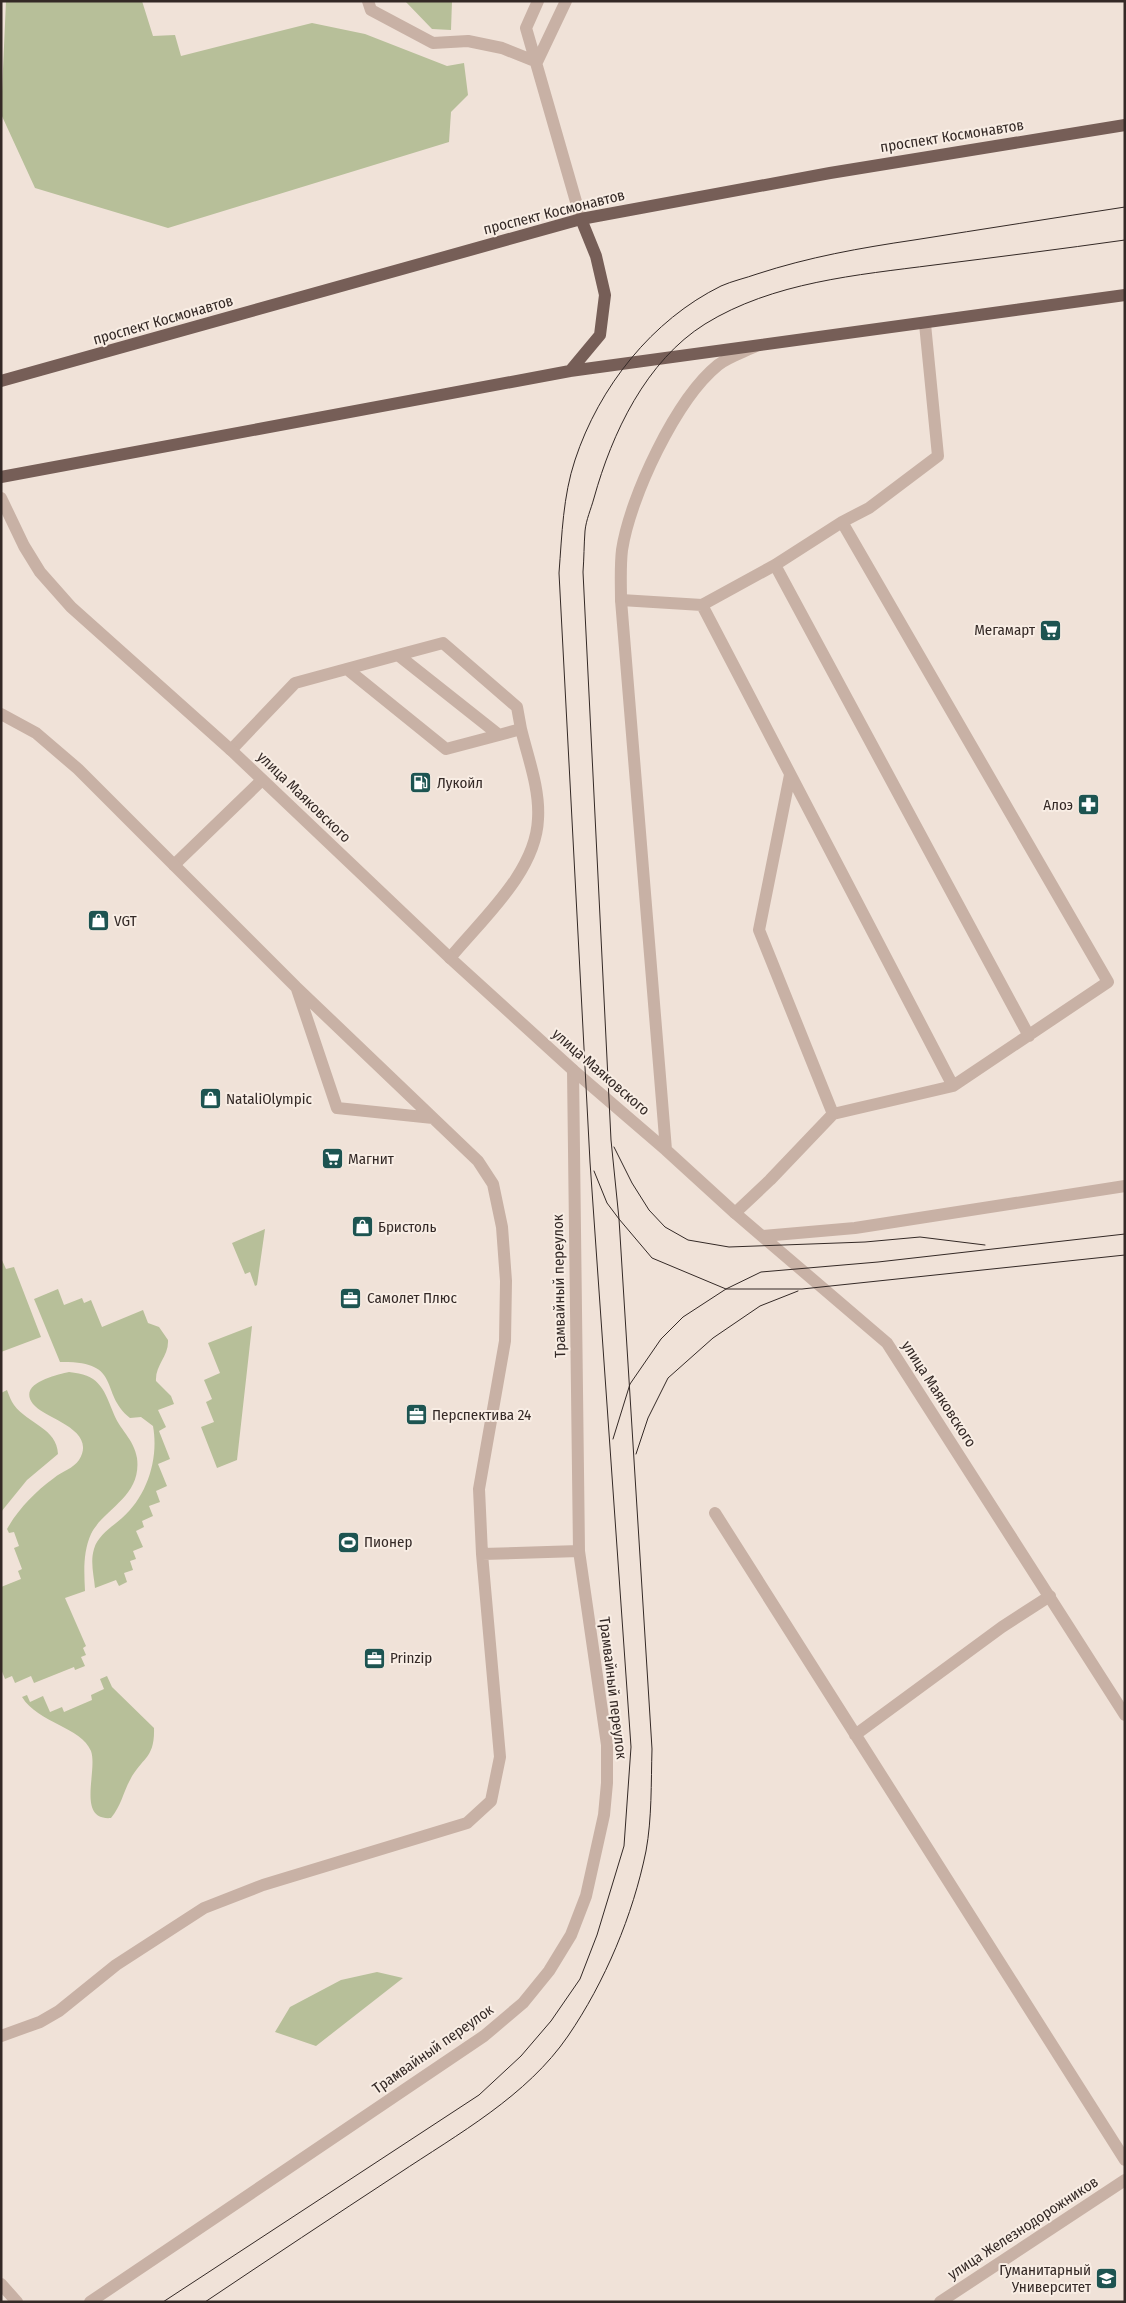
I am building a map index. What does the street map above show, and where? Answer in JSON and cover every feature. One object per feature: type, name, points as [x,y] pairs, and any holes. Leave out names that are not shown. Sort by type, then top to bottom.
[{"type":"main road","name":"проспект Космонавтов","points":[[1,381],[581,219],[830,173],[1125,125]]},
{"type":"main road","points":[[570,371],[600,335],[605,295],[596,256],[581,219]]},
{"type":"main road","points":[[1,477],[570,371],[925,324],[1125,295]]},
{"type":"street","points":[[368,1],[370,10],[433,43],[468,41],[502,48],[538,62]]},
{"type":"street","points":[[538,1],[526,28],[538,62],[581,219]]},
{"type":"street","points":[[538,62],[566,1]]},
{"type":"street","points":[[621,600],[702,605],[775,565],[842,522],[869,508],[938,456],[925,324]]},
{"type":"street","points":[[666,1150],[621,600],[622,551],[638,492],[677,415],[705,377],[720,364],[756,346]]},
{"type":"street","name":"улица Маяковского","points":[[1,498],[24,546],[40,572],[71,607],[231,750],[450,958],[573,1070],[666,1150],[734,1213],[887,1343],[1125,1715]]},
{"type":"street","points":[[734,1213],[770,1180],[834,1114],[953,1086],[1108,982],[842,522]]},
{"type":"street","points":[[775,565],[1029,1036]]},
{"type":"street","points":[[702,605],[953,1086]]},
{"type":"street","points":[[231,750],[295,683],[443,643],[517,707],[536,788],[538,820],[531,850],[521,873],[450,958]]},
{"type":"street","points":[[398,655],[499,735]]},
{"type":"street","points":[[347,669],[446,749],[521,729]]},
{"type":"street","points":[[1,714],[36,733],[78,769],[296,987],[478,1162],[493,1184],[502,1227],[506,1281],[505,1341],[479,1490],[482,1554],[500,1756],[491,1800],[468,1823],[263,1885],[204,1908],[116,1966],[59,2011],[40,2022],[1,2036]]},
{"type":"street","points":[[790,775],[759,930],[834,1114]]},
{"type":"street","points":[[174,865],[262,780]]},
{"type":"street","points":[[296,987],[337,1108],[433,1118]]},
{"type":"street","name":"Трамвайный переулок","points":[[90,2302],[458,2055],[523,2003],[550,1971],[571,1935],[586,1896],[604,1815],[607,1783],[607,1745],[579,1551],[573,1070]]},
{"type":"street","points":[[763,1236],[856,1228],[1125,1186]]},
{"type":"street","points":[[715,1512],[1125,2160]]},
{"type":"street","points":[[482,1554],[579,1551]]},
{"type":"street","points":[[855,1735],[1002,1627],[1050,1596]]},
{"type":"street","name":"улица Железнодорожников","points":[[940,2302],[1125,2180]]},
{"type":"street","points":[[1,2284],[17,2302]]},
{"type":"green space","points":[[6,1],[142,1],[153,36],[175,35],[181,56],[312,23],[365,34],[447,66],[464,63],[468,95],[451,112],[449,142],[168,228],[35,188],[1,114]]},
{"type":"green space","points":[[405,1],[452,1],[451,30],[432,29]]},
{"type":"green space","points":[[265,1229],[257,1285],[255,1286],[250,1272],[245,1274],[232,1243]]},
{"type":"green space","points":[[1,1258],[6,1269],[14,1267],[41,1337],[1,1352]]},
{"type":"green space","points":[[58,1289],[64,1305],[82,1298],[84,1303],[91,1300],[102,1327],[143,1310],[148,1323],[159,1327],[168,1340],[168,1346],[156,1375],[156,1381],[171,1396],[174,1404],[158,1410],[166,1427],[159,1431],[170,1459],[158,1464],[167,1486],[156,1491],[160,1502],[149,1506],[153,1516],[142,1521],[144,1527],[136,1531],[143,1547],[133,1551],[136,1559],[130,1561],[133,1570],[124,1573],[127,1582],[119,1586],[116,1580],[95,1588],[92,1564],[93,1554],[99,1540],[131,1509],[144,1488],[149,1476],[154,1451],[153,1426],[141,1417],[130,1418],[120,1408],[102,1372],[80,1363],[60,1362],[34,1299]]},
{"type":"green space","points":[[252,1326],[237,1460],[217,1468],[201,1427],[214,1422],[206,1402],[212,1399],[204,1380],[220,1373],[208,1343]]},
{"type":"green space","points":[[69,1372],[87,1376],[98,1383],[106,1395],[116,1418],[133,1445],[137,1458],[137,1471],[134,1483],[128,1492],[91,1534],[85,1555],[85,1591],[65,1598],[86,1646],[83,1648],[86,1655],[81,1657],[85,1666],[75,1670],[74,1667],[34,1683],[31,1676],[15,1683],[12,1676],[5,1679],[1,1669],[1,1587],[21,1579],[18,1571],[22,1569],[14,1548],[19,1546],[14,1532],[9,1533],[7,1529],[22,1507],[34,1495],[47,1483],[77,1463],[83,1449],[82,1440],[76,1433],[33,1404],[29,1397],[30,1391],[40,1381]]},
{"type":"green space","points":[[7,1390],[13,1403],[20,1411],[53,1438],[58,1454],[27,1480],[1,1512],[1,1393]]},
{"type":"green space","points":[[107,1676],[112,1687],[154,1728],[154,1738],[150,1752],[130,1780],[120,1804],[111,1818],[100,1817],[94,1812],[91,1803],[92,1760],[91,1751],[86,1743],[69,1730],[38,1713],[22,1697],[27,1695],[30,1702],[43,1696],[50,1712],[62,1707],[64,1712],[92,1700],[91,1695],[104,1689],[100,1679]]},
{"type":"green space","points":[[377,1972],[403,1978],[316,2046],[275,2032],[290,2007],[341,1980]]},
{"type":"tram line","points":[[163,2302],[479,2095],[521,2056],[551,2021],[580,1979],[597,1935],[624,1846],[631,1747],[590,1162],[559,573],[568,487],[585,433],[598,407],[631,358],[672,317],[696,300],[725,284],[776,268],[854,250],[1125,207]]},
{"type":"tram line","points":[[205,2302],[467,2129],[533,2077],[568,2036],[606,1971],[634,1899],[646,1851],[650,1813],[652,1749],[619,1219],[611,1140],[583,572],[586,523],[602,473],[621,424],[649,378],[684,339],[705,324],[759,298],[816,282],[846,277],[1125,240]]},
{"type":"tram line","points":[[614,1147],[632,1183],[649,1210],[665,1227],[688,1240],[729,1247],[865,1242],[920,1237],[985,1245]]},
{"type":"tram line","points":[[594,1171],[607,1203],[652,1258],[726,1289],[802,1289],[1125,1255]]},
{"type":"tram line","points":[[613,1439],[630,1384],[661,1339],[683,1317],[726,1289],[761,1272],[878,1262],[1125,1234]]},
{"type":"tram line","points":[[636,1454],[648,1418],[668,1378],[713,1338],[760,1306],[798,1291]]},
{"type":"place","name":"Мегамарт","points":[[1051,630]]},
{"type":"place","name":"Лукойл","points":[[421,783]]},
{"type":"place","name":"Алоэ","points":[[1089,805]]},
{"type":"place","name":"VGT","points":[[98,921]]},
{"type":"place","name":"NataliOlympic","points":[[210,1099]]},
{"type":"place","name":"Магнит","points":[[332,1159]]},
{"type":"place","name":"Бристоль","points":[[362,1227]]},
{"type":"place","name":"Самолет Плюс","points":[[351,1298]]},
{"type":"place","name":"Перспектива 24","points":[[416,1415]]},
{"type":"place","name":"Пионер","points":[[348,1542]]},
{"type":"place","name":"Prinzip","points":[[374,1658]]},
{"type":"place","name":"Гуманитарный Университет","points":[[1107,2279]]}]
